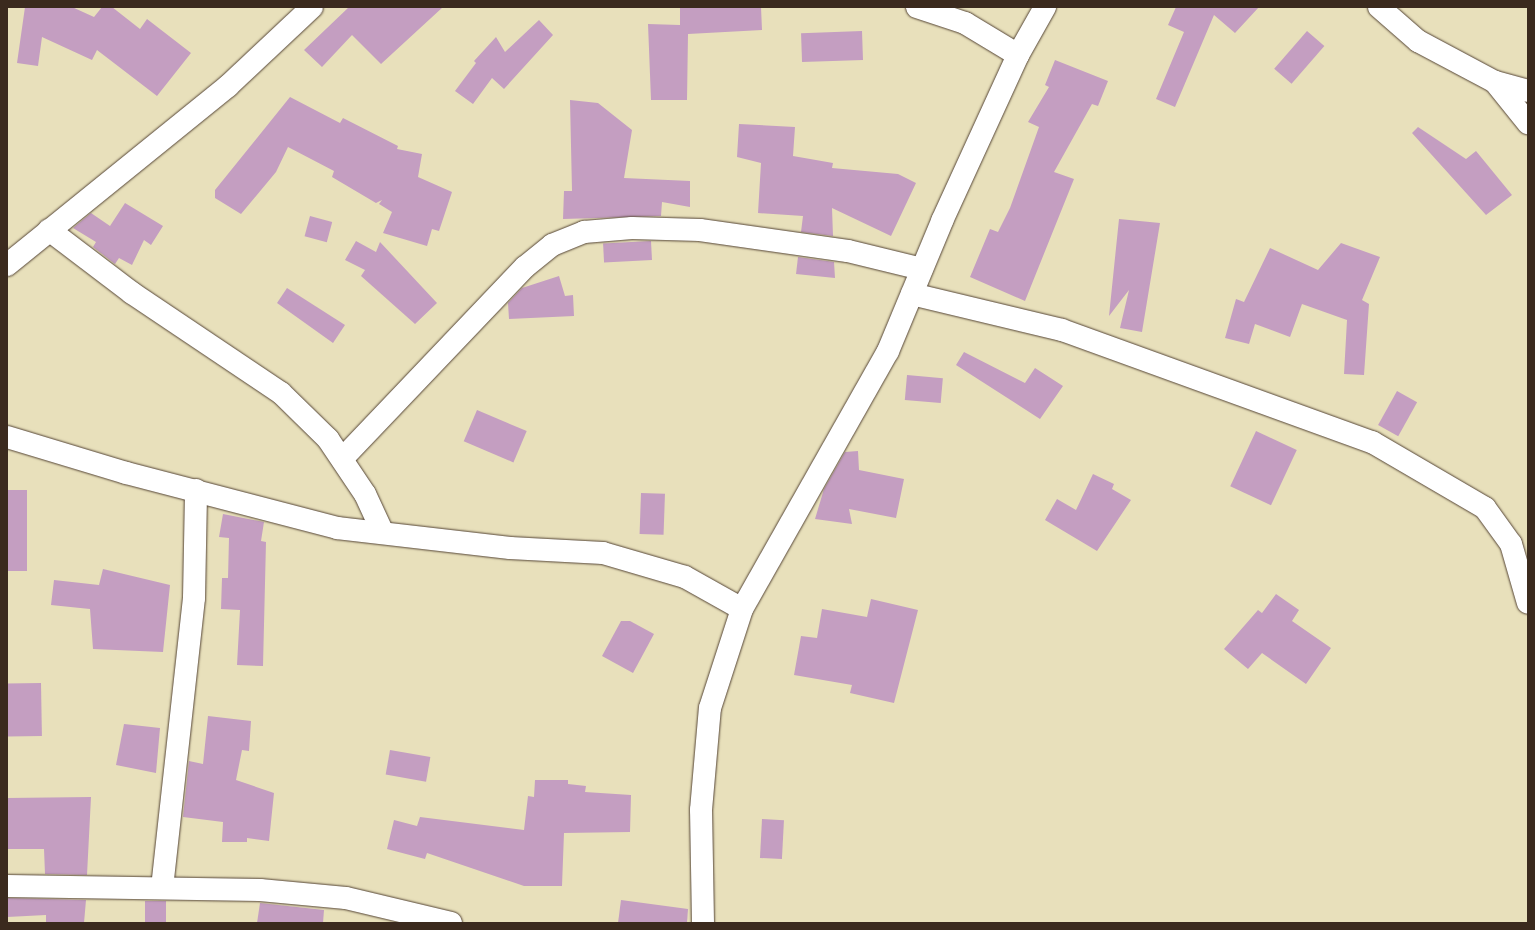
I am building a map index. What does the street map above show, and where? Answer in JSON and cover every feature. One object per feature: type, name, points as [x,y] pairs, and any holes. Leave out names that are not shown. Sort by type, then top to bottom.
[{"type":"street","points":[[7,265],[228,86],[312,7]]},
{"type":"street","points":[[917,7],[965,23],[1018,54]]},
{"type":"street","points":[[704,923],[700,810],[706,737],[719,672],[742,609],[888,351],[922,270],[1018,54],[1045,7]]},
{"type":"street","points":[[1379,7],[1418,41],[1495,82],[1528,91]]},
{"type":"street","points":[[1495,82],[1528,123]]},
{"type":"street","points":[[342,459],[525,267],[552,245],[584,232],[632,228],[700,230],[848,251],[922,270]]},
{"type":"street","points":[[49,230],[132,294],[281,393],[328,439],[365,494],[383,533]]},
{"type":"street","points":[[912,294],[1062,330],[1372,442],[1485,508],[1511,544],[1528,603]]},
{"type":"street","points":[[7,437],[337,528],[510,548],[603,553],[685,577],[742,609]]},
{"type":"street","points":[[162,888],[194,598],[196,490]]},
{"type":"street","points":[[7,886],[260,890],[346,898],[451,923]]},
{"type":"building","points":[[25,7],[72,7],[94,17],[102,7],[112,7],[140,29],[147,19],[191,53],[157,96],[97,50],[92,60],[42,37],[38,66],[17,63]]},
{"type":"building","points":[[349,7],[443,7],[381,64],[352,35],[322,67],[304,50]]},
{"type":"building","points":[[680,7],[761,7],[762,30],[688,34],[687,100],[651,100],[648,24],[680,25]]},
{"type":"building","points":[[1176,7],[1259,7],[1235,33],[1214,15],[1175,107],[1156,99],[1184,32],[1168,25]]},
{"type":"building","points":[[539,20],[553,35],[504,89],[492,78],[473,104],[455,91],[476,63],[474,61],[496,37],[505,52]]},
{"type":"building","points":[[862,31],[863,60],[802,62],[801,33]]},
{"type":"building","points":[[1307,31],[1324,46],[1292,84],[1274,69]]},
{"type":"building","points":[[1055,60],[1108,81],[1098,106],[1092,104],[1054,172],[1074,179],[1025,301],[970,277],[990,229],[998,232],[1010,208],[1039,127],[1028,122],[1049,87],[1045,85]]},
{"type":"building","points":[[290,97],[340,123],[343,118],[398,146],[397,149],[422,154],[418,177],[452,192],[439,231],[432,229],[427,246],[383,233],[392,212],[379,204],[382,200],[376,203],[332,177],[334,171],[288,147],[276,172],[241,214],[215,198],[215,190]]},
{"type":"building","points":[[570,100],[598,103],[632,130],[624,178],[690,181],[690,207],[662,202],[661,216],[563,219],[564,191],[572,191]]},
{"type":"building","points":[[739,124],[795,127],[793,156],[833,163],[832,168],[898,174],[916,183],[891,236],[832,208],[833,236],[801,232],[803,216],[758,213],[761,163],[737,157]]},
{"type":"building","points":[[1418,127],[1466,159],[1476,151],[1512,195],[1486,215],[1412,133]]},
{"type":"building","points":[[125,203],[163,226],[151,245],[144,240],[132,265],[119,258],[115,264],[93,247],[96,242],[73,228],[91,213],[110,226]]},
{"type":"building","points":[[310,216],[332,222],[327,242],[305,236]]},
{"type":"building","points":[[1119,219],[1160,223],[1142,332],[1120,328],[1129,290],[1109,316]]},
{"type":"building","points":[[356,241],[376,252],[380,242],[437,303],[415,324],[361,276],[365,270],[345,260]]},
{"type":"building","points":[[651,241],[652,260],[604,262],[603,244]]},
{"type":"building","points":[[1341,243],[1380,257],[1362,300],[1369,304],[1364,375],[1344,374],[1347,320],[1302,304],[1290,337],[1255,324],[1249,344],[1225,338],[1236,299],[1244,302],[1270,248],[1318,270]]},
{"type":"building","points":[[798,257],[834,262],[835,278],[796,274]]},
{"type":"building","points":[[559,276],[565,296],[573,295],[574,316],[509,319],[508,303],[522,288]]},
{"type":"building","points":[[287,288],[345,325],[333,343],[277,303]]},
{"type":"building","points":[[964,352],[1025,383],[1035,368],[1063,386],[1040,419],[956,365]]},
{"type":"building","points":[[907,375],[943,378],[941,403],[905,400]]},
{"type":"building","points":[[1397,391],[1417,402],[1398,436],[1378,425]]},
{"type":"building","points":[[477,410],[527,431],[513,462],[464,441]]},
{"type":"building","points":[[1256,431],[1297,450],[1271,505],[1230,486]]},
{"type":"building","points":[[858,451],[859,470],[904,479],[896,518],[849,509],[852,524],[815,519],[824,489],[845,452]]},
{"type":"building","points":[[1093,474],[1114,484],[1112,489],[1131,500],[1097,551],[1045,520],[1057,499],[1076,510]]},
{"type":"building","points":[[7,490],[27,490],[27,571],[7,571]]},
{"type":"building","points":[[641,493],[665,494],[664,535],[640,534]]},
{"type":"building","points":[[223,514],[264,522],[261,541],[266,542],[263,666],[237,665],[240,610],[221,609],[222,578],[228,578],[229,538],[219,537]]},
{"type":"building","points":[[103,569],[170,585],[163,652],[93,649],[90,609],[51,605],[54,580],[99,585]]},
{"type":"building","points":[[1276,594],[1299,610],[1292,621],[1331,648],[1306,684],[1262,653],[1248,669],[1224,649],[1258,610],[1262,613]]},
{"type":"building","points":[[871,599],[918,610],[894,703],[850,693],[852,685],[794,675],[801,636],[817,638],[822,609],[867,617]]},
{"type":"building","points":[[621,621],[630,621],[654,634],[633,673],[602,656]]},
{"type":"building","points":[[41,683],[42,736],[8,737],[7,684]]},
{"type":"building","points":[[208,716],[251,721],[249,751],[242,750],[236,780],[274,793],[269,841],[247,838],[247,842],[222,842],[223,822],[183,817],[189,761],[203,764]]},
{"type":"building","points":[[124,724],[160,728],[156,773],[116,765]]},
{"type":"building","points":[[390,750],[430,757],[426,782],[386,775]]},
{"type":"building","points":[[535,780],[568,780],[568,784],[586,786],[585,792],[631,795],[630,832],[564,833],[562,886],[524,886],[427,853],[425,859],[387,849],[394,820],[417,826],[420,817],[524,830],[528,796],[534,797]]},
{"type":"building","points":[[91,797],[87,875],[45,874],[44,849],[7,849],[7,798]]},
{"type":"building","points":[[762,819],[784,820],[782,859],[760,858]]},
{"type":"building","points":[[7,898],[86,900],[84,923],[46,923],[46,915],[7,917]]},
{"type":"building","points":[[621,900],[688,909],[687,923],[618,923]]},
{"type":"building","points":[[145,901],[166,901],[166,923],[145,923]]},
{"type":"building","points":[[260,903],[324,910],[323,923],[257,923]]}]
